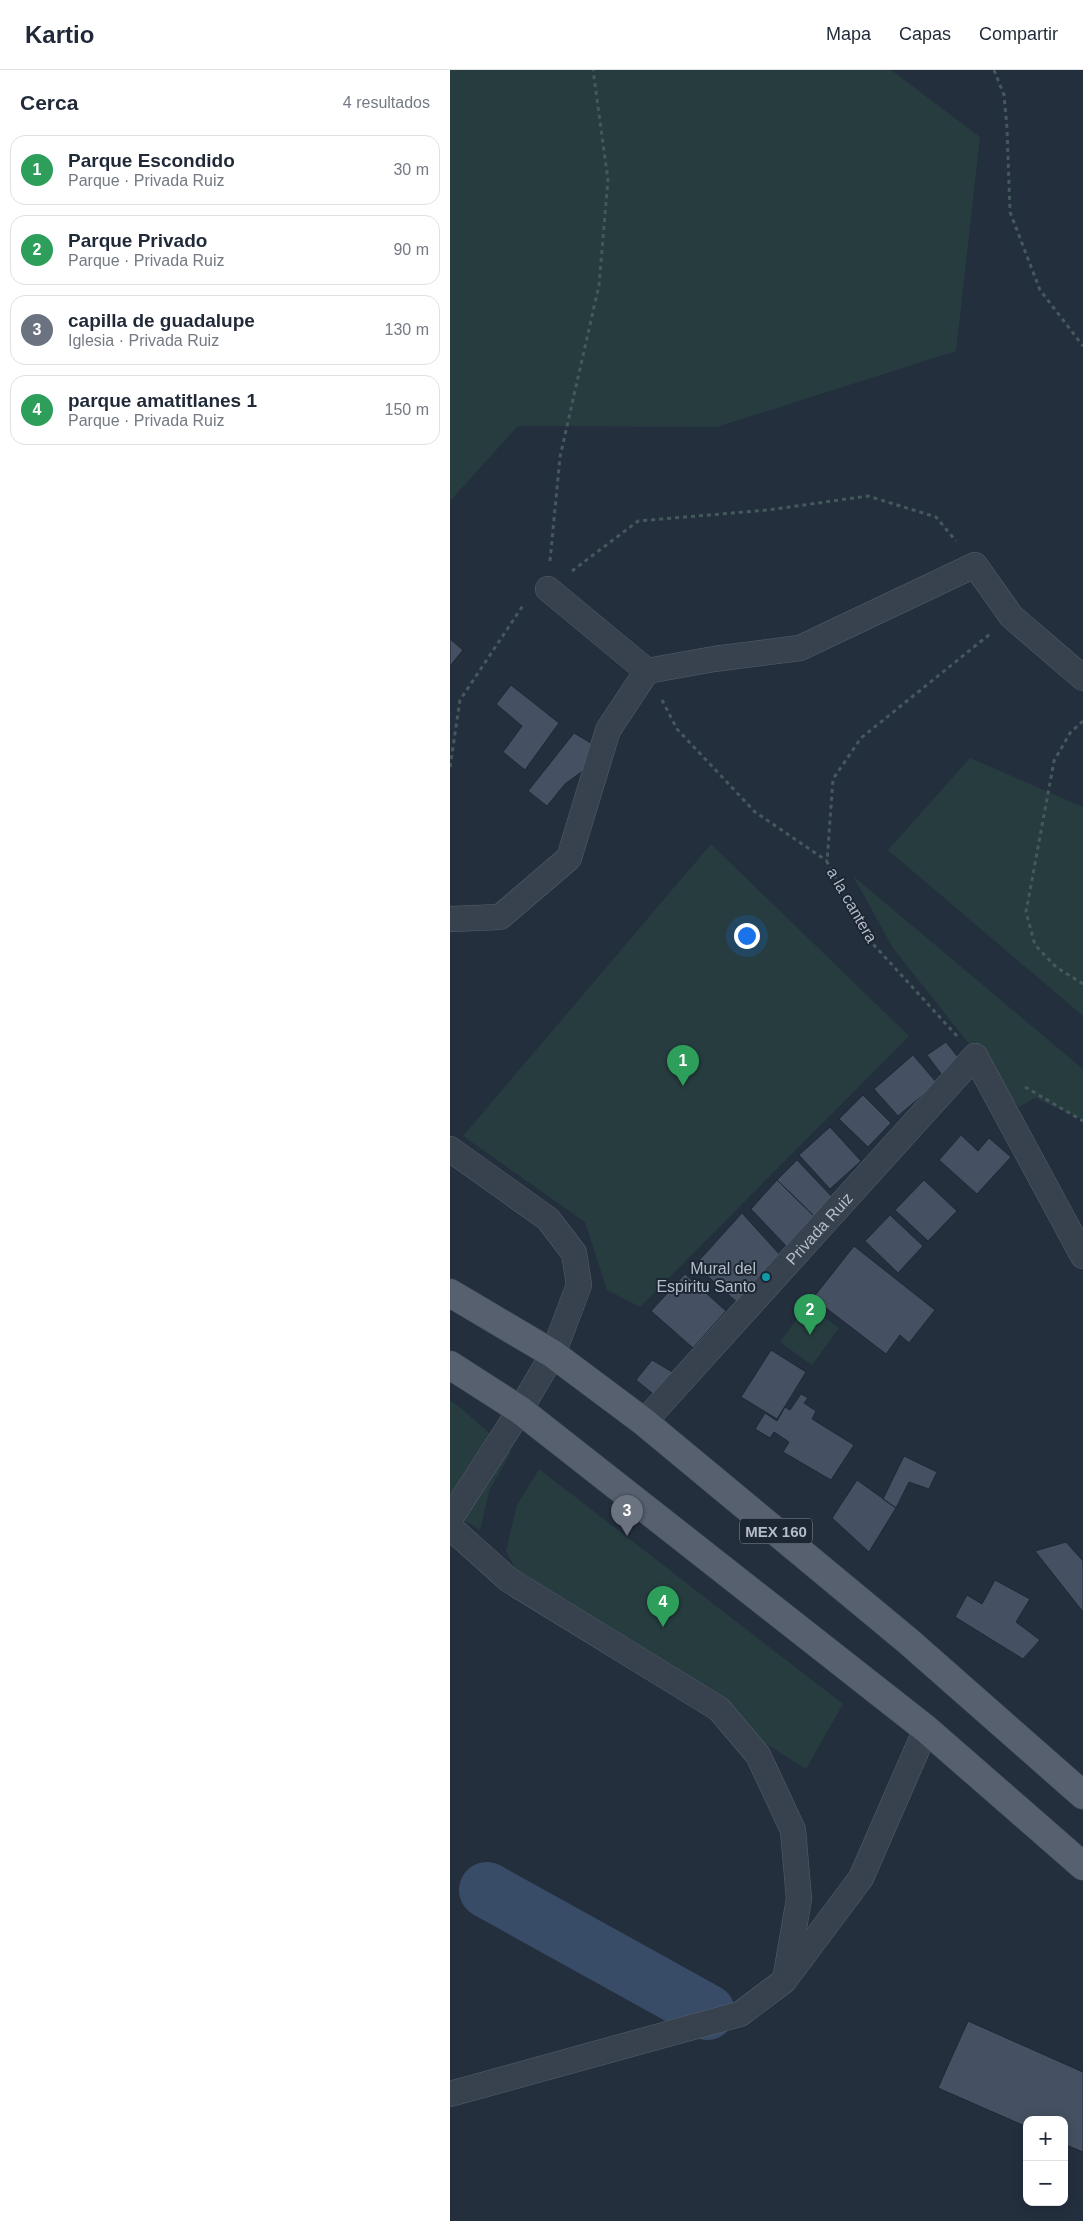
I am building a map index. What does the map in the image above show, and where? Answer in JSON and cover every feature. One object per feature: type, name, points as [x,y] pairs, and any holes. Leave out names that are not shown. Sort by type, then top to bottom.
[{"type":"main road","name":"MEX 160","points":[[450,1293],[553,1354],[644,1422],[908,1641],[1083,1795]]},
{"type":"main road","points":[[450,1365],[520,1410],[926,1729],[1083,1866]]},
{"type":"street","points":[[450,919],[500,917],[569,858],[608,730],[647,671],[714,659],[800,648],[976,565],[1011,616],[1083,678]]},
{"type":"street","points":[[548,589],[647,671]]},
{"type":"street","points":[[976,1056],[1083,1256]]},
{"type":"street","name":"Privada Ruiz","points":[[644,1422],[976,1056]]},
{"type":"street","points":[[450,1149],[548,1219],[574,1253],[579,1285],[553,1354],[520,1410],[450,1519]]},
{"type":"street","points":[[450,1527],[509,1580],[719,1709],[758,1755],[793,1830],[799,1899],[784,1981]]},
{"type":"street","points":[[450,2094],[740,2014],[784,1981],[861,1878],[926,1729]]},
{"type":"path","points":[[548,589],[560,456],[600,275],[608,180],[593,70]]},
{"type":"path","points":[[994,70],[1004,95],[1010,212],[1040,290],[1083,346]]},
{"type":"path","points":[[450,768],[460,700],[525,603],[548,589],[638,521],[768,510],[868,496],[936,517],[976,565]]},
{"type":"path","name":"a la cantera","points":[[976,1056],[873,944],[827,862],[833,779],[861,738],[1011,616]]},
{"type":"path","points":[[647,671],[676,729],[755,812],[827,862]]},
{"type":"path","points":[[1083,721],[1070,733],[1054,761],[1026,912],[1035,945],[1056,967],[1083,984]]},
{"type":"path","points":[[1017,1081],[1083,1121]]},
{"type":"green space","points":[[450,70],[891,70],[980,137],[956,351],[717,427],[518,426],[450,501]]},
{"type":"green space","points":[[970,758],[1083,807],[1083,1016],[888,850]]},
{"type":"green space","points":[[711,844],[909,1036],[640,1307],[607,1290],[585,1222],[463,1136]]},
{"type":"green space","points":[[853,876],[1083,1069],[1083,1120],[1035,1098],[1019,1107],[893,948]]},
{"type":"green space","points":[[807,1305],[839,1328],[812,1365],[780,1342]]},
{"type":"green space","points":[[450,1401],[462,1409],[511,1452],[489,1491],[480,1530],[450,1512]]},
{"type":"green space","points":[[539,1469],[843,1704],[806,1769],[529,1594],[506,1551],[517,1505]]},
{"type":"building","points":[[450,639],[463,650],[450,666]]},
{"type":"building","points":[[511,685],[559,723],[525,770],[503,752],[522,726],[496,704]]},
{"type":"building","points":[[574,733],[601,749],[584,770],[565,784],[547,806],[528,791]]},
{"type":"building","points":[[946,1042],[961,1061],[942,1075],[927,1055]]},
{"type":"building","points":[[913,1055],[937,1083],[898,1116],[874,1089]]},
{"type":"building","points":[[863,1095],[891,1123],[868,1147],[839,1119]]},
{"type":"building","points":[[830,1127],[861,1161],[830,1189],[799,1155]]},
{"type":"building","points":[[961,1135],[978,1151],[989,1138],[1011,1157],[977,1194],[939,1160]]},
{"type":"building","points":[[797,1160],[834,1199],[816,1218],[777,1180]]},
{"type":"building","points":[[777,1180],[816,1218],[788,1248],[751,1209]]},
{"type":"building","points":[[924,1180],[957,1211],[928,1241],[895,1210]]},
{"type":"building","points":[[742,1213],[781,1256],[739,1304],[695,1265]]},
{"type":"building","points":[[890,1215],[923,1246],[898,1273],[865,1241]]},
{"type":"building","points":[[854,1246],[935,1310],[909,1343],[900,1335],[886,1354],[813,1298]]},
{"type":"building","points":[[685,1274],[726,1311],[693,1348],[651,1311]]},
{"type":"building","points":[[771,1350],[806,1372],[777,1419],[741,1397]]},
{"type":"building","points":[[652,1360],[674,1373],[657,1397],[636,1380]]},
{"type":"building","points":[[801,1394],[808,1398],[804,1403],[816,1411],[812,1419],[854,1445],[831,1480],[783,1452],[789,1442],[774,1432],[770,1438],[755,1429],[765,1413],[777,1421],[785,1407],[790,1410]]},
{"type":"building","points":[[904,1456],[937,1472],[929,1489],[909,1482],[896,1508],[883,1499]]},
{"type":"building","points":[[857,1480],[896,1508],[869,1552],[832,1518]]},
{"type":"building","points":[[1066,1542],[1083,1561],[1083,1612],[1035,1551]]},
{"type":"building","points":[[995,1580],[1030,1599],[1016,1622],[1040,1640],[1023,1659],[955,1617],[967,1595],[982,1604]]},
{"type":"building","points":[[968,2021],[1083,2072],[1083,2152],[1068,2146],[1068,2116],[1023,2116],[1023,2125],[938,2088]]},
{"type":"waterway","points":[[487,1890],[707,2012]]},
{"type":"place","name":"Parque Escondido","points":[[683,1086]]},
{"type":"place","name":"Mural del Espiritu Santo","points":[[766,1277]]},
{"type":"place","name":"Parque Privado","points":[[810,1335]]},
{"type":"place","name":"capilla de guadalupe","points":[[627,1536]]},
{"type":"place","name":"parque amatitlanes 1","points":[[663,1627]]}]
